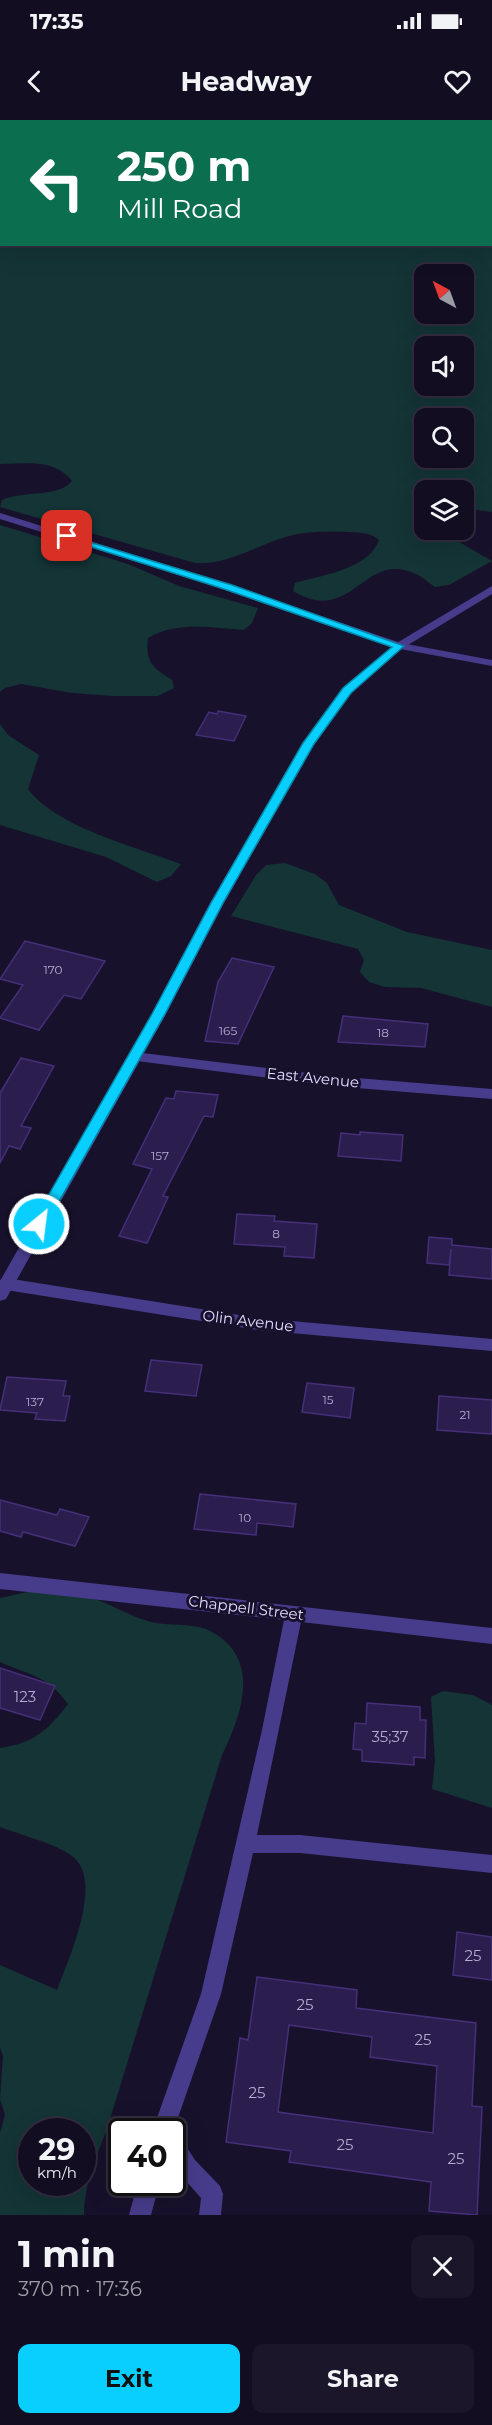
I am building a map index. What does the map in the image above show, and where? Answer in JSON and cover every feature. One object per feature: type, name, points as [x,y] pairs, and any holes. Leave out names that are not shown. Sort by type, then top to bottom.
[{"type":"street","points":[[0,516],[214,583],[399,646],[492,663]]},
{"type":"street","points":[[2,1287],[134,1057],[217,903],[309,743],[347,690],[399,646],[492,589]]},
{"type":"street","name":"East Avenue","points":[[134,1057],[332,1081],[492,1094]]},
{"type":"street","name":"Olin Avenue","points":[[2,1287],[258,1324],[492,1345]]},
{"type":"street","name":"Chappell Street","points":[[0,1581],[492,1636]]},
{"type":"street","points":[[168,2118],[211,1994],[294,1614]]},
{"type":"street","points":[[245,1844],[300,1844],[492,1864]]},
{"type":"street","points":[[186,2165],[211,2205]]},
{"type":"street","points":[[140,2215],[145,2196]]},
{"type":"green space","points":[[0,246],[492,246],[492,512],[474,510],[474,480],[414,480],[414,540],[460,540],[492,561],[449,585],[435,587],[416,574],[398,569],[383,571],[344,595],[330,600],[313,600],[293,591],[295,583],[354,565],[373,550],[379,540],[361,533],[304,533],[277,540],[231,558],[195,563],[0,507],[2,500],[58,490],[72,481],[57,469],[39,464],[0,464]]},
{"type":"green space","points":[[0,525],[128,564],[179,586],[258,608],[252,623],[244,630],[183,627],[170,629],[148,638],[149,659],[155,668],[172,680],[174,688],[158,696],[72,693],[21,684],[5,688],[0,692]]},
{"type":"green space","points":[[0,724],[8,735],[39,755],[28,789],[41,802],[77,825],[181,864],[171,876],[157,882],[106,857],[0,825]]},
{"type":"green space","points":[[285,863],[315,874],[327,883],[339,905],[407,932],[492,950],[492,1007],[421,988],[385,987],[369,982],[360,972],[364,960],[358,949],[231,916],[256,875],[266,865]]},
{"type":"green space","points":[[28,1592],[60,1592],[88,1596],[151,1622],[206,1629],[224,1640],[236,1654],[242,1669],[243,1686],[236,1721],[222,1755],[110,2118],[108,2118],[106,2132],[96,2158],[96,2118],[18,2118],[18,2196],[85,2196],[84,2215],[0,2215],[0,2133],[5,2115],[0,2099],[3,2056],[0,2047],[0,1965],[57,1990],[81,1921],[85,1901],[85,1883],[81,1867],[72,1856],[46,1843],[0,1827],[0,1748],[22,1743],[39,1734],[68,1704],[53,1687],[45,1682],[0,1662],[0,1598]]},
{"type":"green space","points":[[443,1691],[473,1695],[492,1705],[492,1808],[432,1789],[435,1761],[431,1697]]},
{"type":"building","points":[[218,711],[246,716],[234,741],[196,735],[209,712],[217,714]]},
{"type":"building","points":[[25,941],[105,961],[81,999],[64,995],[39,1030],[0,1018],[23,985],[0,979]]},
{"type":"building","points":[[232,958],[274,967],[238,1044],[205,1041],[218,982]]},
{"type":"building","points":[[343,1016],[428,1024],[425,1047],[338,1042]]},
{"type":"building","points":[[21,1058],[54,1066],[21,1126],[31,1128],[20,1149],[9,1146],[0,1163],[0,1093]]},
{"type":"building","points":[[176,1091],[218,1095],[213,1117],[204,1116],[163,1196],[168,1197],[147,1243],[119,1236],[152,1169],[133,1164],[166,1098],[174,1099]]},
{"type":"building","points":[[360,1132],[403,1135],[401,1161],[338,1156],[341,1133],[360,1135]]},
{"type":"building","points":[[237,1214],[275,1216],[274,1221],[317,1224],[314,1258],[284,1256],[285,1247],[234,1244]]},
{"type":"building","points":[[429,1237],[452,1239],[452,1245],[492,1249],[492,1279],[449,1275],[451,1249],[449,1265],[427,1263]]},
{"type":"building","points":[[151,1360],[202,1365],[196,1396],[145,1391]]},
{"type":"building","points":[[7,1377],[66,1381],[63,1396],[70,1396],[65,1421],[35,1419],[37,1413],[0,1410]]},
{"type":"building","points":[[307,1383],[354,1388],[350,1418],[302,1412]]},
{"type":"building","points":[[439,1396],[492,1400],[492,1434],[437,1430]]},
{"type":"building","points":[[200,1494],[296,1504],[293,1527],[257,1523],[256,1535],[194,1529]]},
{"type":"building","points":[[0,1500],[57,1515],[60,1509],[89,1517],[75,1546],[23,1532],[21,1537],[0,1531]]},
{"type":"building","points":[[0,1668],[55,1686],[40,1720],[0,1708]]},
{"type":"building","points":[[367,1703],[420,1707],[420,1720],[426,1720],[425,1758],[414,1757],[414,1765],[362,1761],[362,1750],[353,1749],[355,1723],[366,1724]]},
{"type":"building","points":[[457,1932],[492,1937],[492,1980],[453,1975]]},
{"type":"building","points":[[257,1977],[357,1990],[356,2008],[476,2023],[472,2106],[482,2107],[477,2215],[429,2211],[431,2182],[289,2162],[291,2151],[226,2142],[240,2038],[248,2040]],"holes":[[[289,2025],[372,2037],[370,2057],[437,2066],[433,2133],[278,2112]]]},
{"type":"route","points":[[39,1224],[159,1014],[217,903],[309,743],[347,690],[399,646],[228,587],[67,536]]}]
